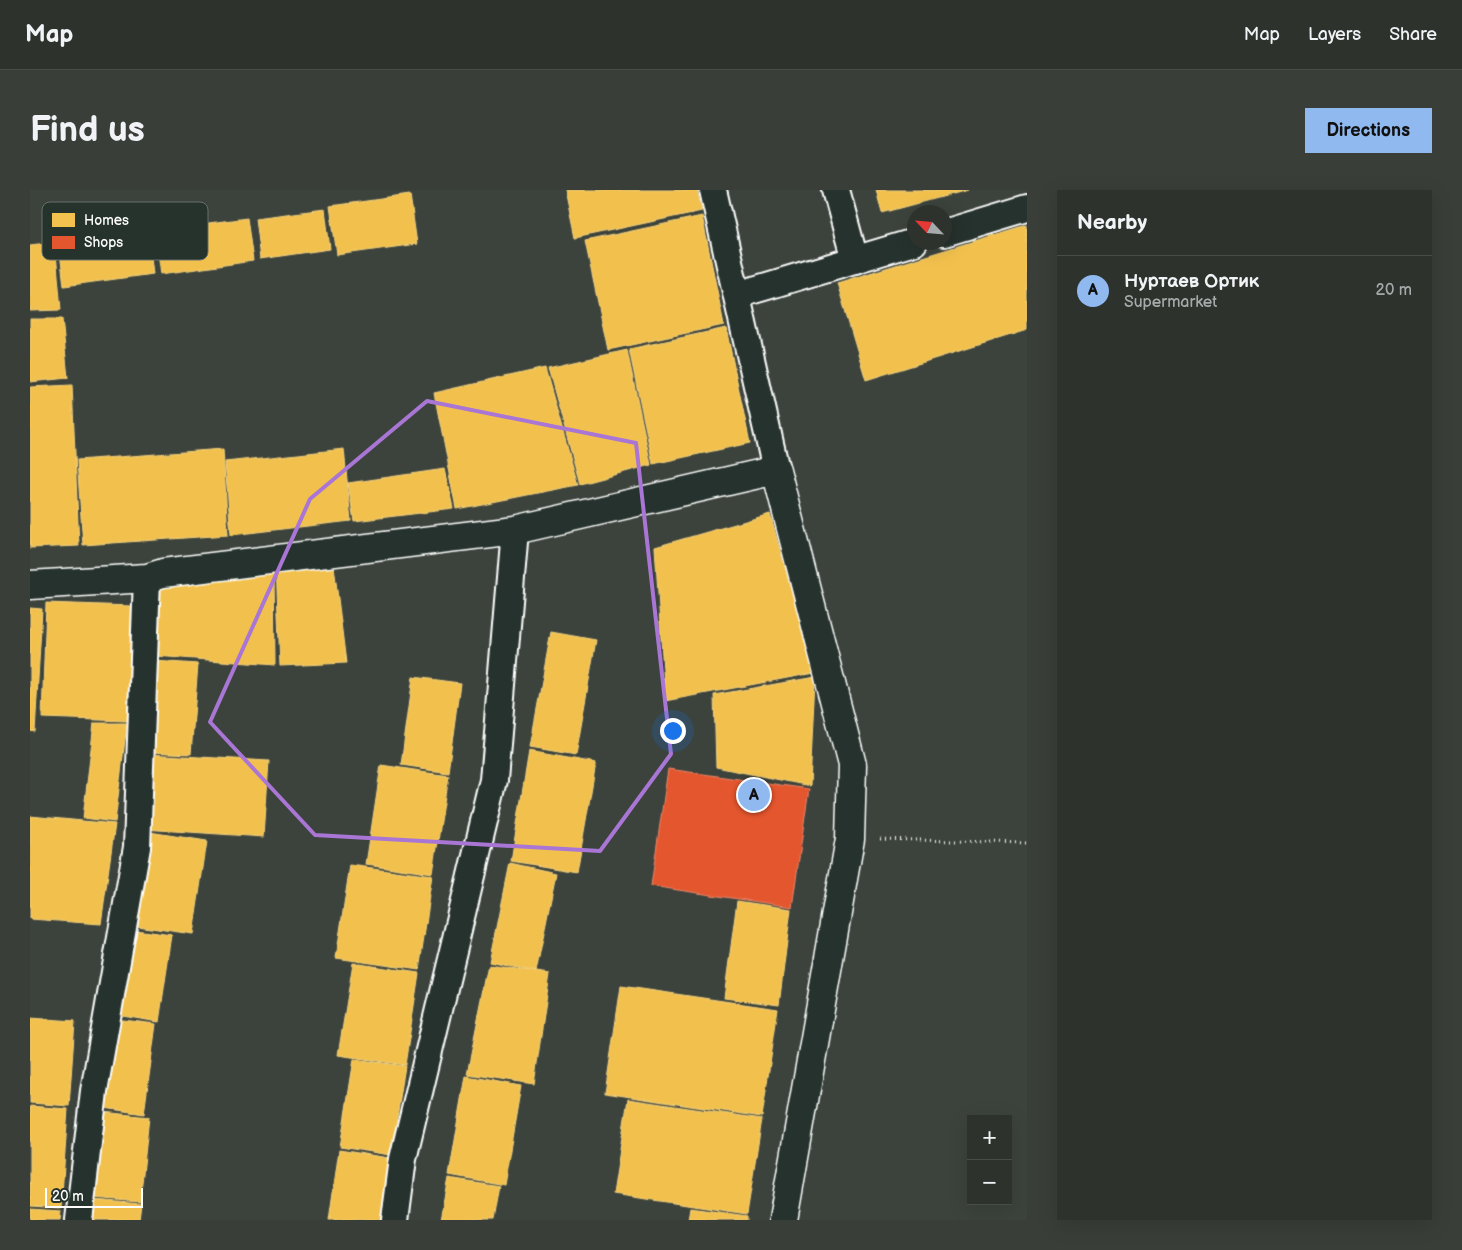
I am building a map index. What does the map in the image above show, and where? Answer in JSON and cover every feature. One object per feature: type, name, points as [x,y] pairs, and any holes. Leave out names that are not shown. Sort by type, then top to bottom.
[{"type":"street","points":[[713,190],[776,470],[852,764],[850,839],[783,1220]]},
{"type":"street","points":[[836,190],[855,260]]},
{"type":"street","points":[[952,231],[1027,208]]},
{"type":"street","points":[[737,295],[907,244]]},
{"type":"street","points":[[30,585],[147,578],[163,573],[515,530],[776,470]]},
{"type":"street","points":[[395,1220],[403,1158],[494,780],[515,530]]},
{"type":"street","points":[[79,1220],[94,1091],[137,847],[147,578]]},
{"type":"path","points":[[850,839],[1027,843]]},
{"type":"highlighted area","points":[[427,401],[636,443],[671,754],[600,851],[315,835],[210,722],[310,499]]},
{"type":"building: Homes","points":[[565,190],[697,190],[702,211],[575,238]]},
{"type":"building: Homes","points":[[876,190],[968,190],[907,205],[882,213]]},
{"type":"building: Homes","points":[[410,195],[417,244],[337,255],[330,206]]},
{"type":"building: Homes","points":[[325,209],[330,249],[260,259],[255,218]]},
{"type":"building: Homes","points":[[702,216],[724,325],[608,350],[585,241]]},
{"type":"building: Homes","points":[[247,218],[253,261],[161,274],[159,260],[208,260],[208,223]]},
{"type":"building: Homes","points":[[1027,225],[1027,330],[866,380],[837,283],[945,250],[952,250],[952,248]]},
{"type":"building: Homes","points":[[42,244],[42,260],[57,260],[61,310],[30,311],[30,245]]},
{"type":"building: Homes","points":[[61,260],[151,260],[153,274],[64,286]]},
{"type":"building: Homes","points":[[30,319],[62,319],[68,378],[30,382]]},
{"type":"building: Homes","points":[[726,328],[750,443],[653,464],[629,349]]},
{"type":"building: Homes","points":[[627,350],[651,465],[580,484],[548,368]]},
{"type":"building: Homes","points":[[545,368],[578,485],[457,509],[434,393]]},
{"type":"building: Homes","points":[[72,385],[79,546],[30,548],[30,387]]},
{"type":"building: Homes","points":[[223,449],[228,535],[83,545],[77,460]]},
{"type":"building: Homes","points":[[344,449],[351,521],[231,535],[225,462]]},
{"type":"building: Homes","points":[[445,469],[454,509],[354,521],[348,483]]},
{"type":"building: Homes","points":[[770,514],[814,673],[665,701],[655,547]]},
{"type":"building: Homes","points":[[333,558],[346,663],[280,666],[276,565]]},
{"type":"building: Homes","points":[[274,565],[275,665],[155,656],[160,578]]},
{"type":"building: Homes","points":[[46,603],[132,606],[127,721],[42,718]]},
{"type":"building: Homes","points":[[30,608],[42,609],[35,732],[30,731]]},
{"type":"building: Homes","points":[[551,632],[596,640],[576,755],[530,747]]},
{"type":"building: Homes","points":[[154,661],[198,664],[191,754],[148,752]]},
{"type":"building: Homes","points":[[413,677],[460,683],[448,772],[401,765]]},
{"type":"building: Homes","points":[[815,677],[810,786],[716,767],[714,695]]},
{"type":"building: Homes","points":[[94,723],[127,723],[115,822],[83,818]]},
{"type":"building: Homes","points":[[529,751],[596,763],[577,872],[511,861]]},
{"type":"building: Homes","points":[[147,754],[269,761],[264,837],[143,829]]},
{"type":"building: Homes","points":[[381,765],[448,775],[433,874],[366,864]]},
{"type":"building: Homes","points":[[30,816],[115,824],[101,924],[30,919]]},
{"type":"building: Homes","points":[[143,831],[207,841],[193,934],[129,925]]},
{"type":"building: Homes","points":[[510,863],[556,873],[536,972],[490,962]]},
{"type":"building: Homes","points":[[350,865],[433,876],[419,970],[336,958]]},
{"type":"building: Homes","points":[[737,901],[791,909],[779,1005],[724,998]]},
{"type":"building: Homes","points":[[128,929],[172,935],[159,1022],[116,1015]]},
{"type":"building: Homes","points":[[353,963],[419,973],[405,1065],[338,1055]]},
{"type":"building: Homes","points":[[489,965],[550,974],[534,1084],[467,1074]]},
{"type":"building: Homes","points":[[621,986],[778,1009],[762,1117],[605,1093]]},
{"type":"building: Homes","points":[[30,1018],[75,1021],[69,1106],[30,1103]]},
{"type":"building: Homes","points":[[115,1019],[156,1024],[144,1114],[104,1108]]},
{"type":"building: Homes","points":[[354,1059],[405,1066],[391,1155],[340,1147]]},
{"type":"building: Homes","points":[[466,1076],[521,1086],[504,1185],[449,1175]]},
{"type":"building: Homes","points":[[628,1099],[762,1119],[747,1214],[613,1194]]},
{"type":"building: Homes","points":[[30,1106],[68,1109],[61,1208],[30,1206]]},
{"type":"building: Homes","points":[[103,1112],[149,1117],[140,1202],[94,1198]]},
{"type":"building: Homes","points":[[339,1150],[390,1158],[381,1220],[329,1220]]},
{"type":"building: Homes","points":[[449,1178],[499,1186],[493,1220],[441,1220]]},
{"type":"building: Homes","points":[[94,1200],[141,1204],[139,1220],[92,1220]]},
{"type":"building: Homes","points":[[690,1208],[747,1216],[747,1220],[688,1220]]},
{"type":"building: Homes","points":[[30,1209],[61,1211],[60,1220],[30,1220]]},
{"type":"building: Shops","points":[[668,769],[809,789],[792,907],[651,886]]},
{"type":"place","name":"Нуртаев Ортик","points":[[754,795]]}]
